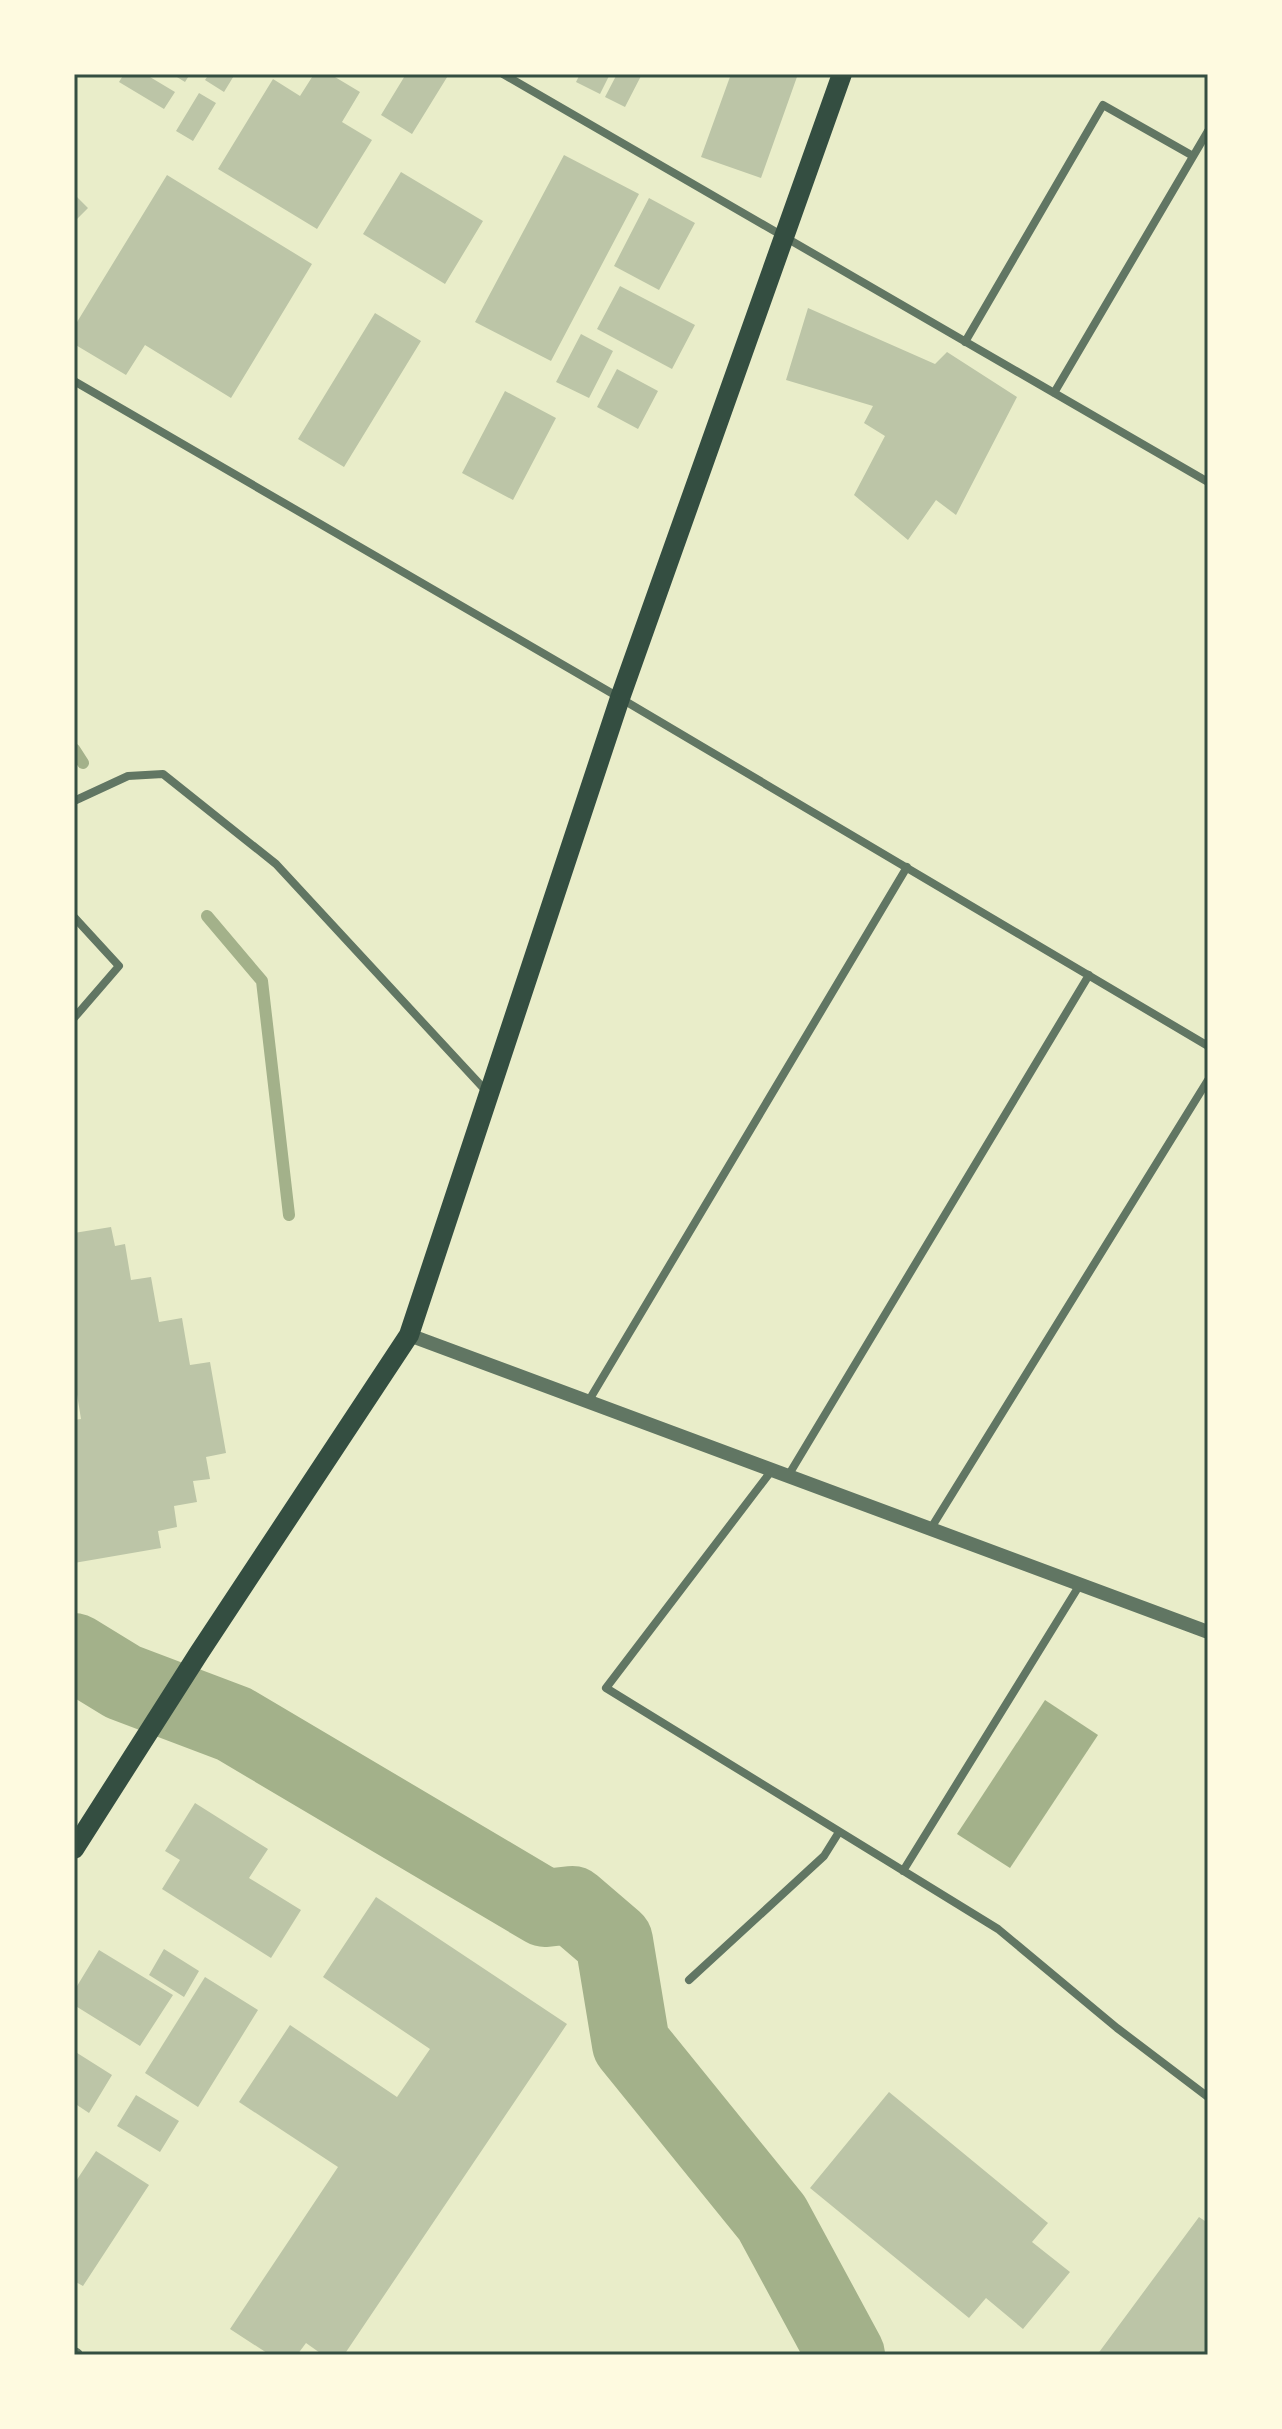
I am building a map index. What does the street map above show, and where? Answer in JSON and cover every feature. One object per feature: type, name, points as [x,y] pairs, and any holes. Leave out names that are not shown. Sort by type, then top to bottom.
[{"type":"main road","points":[[74,1849],[409,1335],[620,698],[842,74]]},
{"type":"street","points":[[503,74],[1208,482]]},
{"type":"street","points":[[965,342],[1103,105],[1193,156]]},
{"type":"street","points":[[1054,393],[1208,131]]},
{"type":"street","points":[[74,381],[620,698],[1208,1046]]},
{"type":"street","points":[[74,801],[128,776],[163,774],[276,864],[488,1094]]},
{"type":"street","points":[[587,1403],[907,867]]},
{"type":"street","points":[[74,917],[119,966],[74,1018]]},
{"type":"street","points":[[788,1476],[1089,975]]},
{"type":"street","points":[[931,1528],[1208,1080]]},
{"type":"street","points":[[409,1335],[1208,1632]]},
{"type":"street","points":[[772,1470],[606,1688],[998,1929],[1117,2028],[1208,2097]]},
{"type":"street","points":[[903,1871],[1079,1586]]},
{"type":"street","points":[[689,1980],[824,1856],[839,1832]]},
{"type":"shaded area","points":[[1045,1700],[1098,1735],[1010,1868],[957,1834]]},
{"type":"building","points":[[124,74],[145,74],[175,92],[164,109],[119,82]]},
{"type":"building","points":[[172,74],[190,74],[185,82]]},
{"type":"building","points":[[209,74],[235,74],[224,92],[205,80]]},
{"type":"building","points":[[314,74],[330,74],[360,92],[342,122],[372,140],[317,229],[218,169],[273,79],[300,96]]},
{"type":"building","points":[[406,74],[449,74],[412,134],[381,115]]},
{"type":"building","points":[[580,74],[610,74],[600,94],[576,82]]},
{"type":"building","points":[[617,74],[642,74],[625,107],[605,97]]},
{"type":"building","points":[[731,74],[798,74],[761,178],[701,157]]},
{"type":"building","points":[[199,93],[216,103],[193,141],[176,131]]},
{"type":"building","points":[[564,155],[639,194],[551,361],[475,322]]},
{"type":"building","points":[[401,172],[483,221],[445,284],[363,234]]},
{"type":"building","points":[[167,175],[312,264],[231,398],[145,345],[126,375],[74,344],[74,327]]},
{"type":"building","points":[[74,194],[88,208],[74,222]]},
{"type":"building","points":[[649,198],[695,223],[659,290],[614,266]]},
{"type":"building","points":[[620,286],[695,325],[672,369],[597,329]]},
{"type":"building","points":[[808,308],[935,364],[947,352],[1017,397],[956,515],[936,500],[908,540],[854,495],[885,436],[864,423],[873,406],[786,380]]},
{"type":"building","points":[[375,313],[421,341],[344,467],[298,439]]},
{"type":"building","points":[[581,334],[613,351],[589,398],[556,382]]},
{"type":"building","points":[[617,369],[658,391],[638,429],[597,407]]},
{"type":"building","points":[[505,391],[556,418],[513,500],[462,473]]},
{"type":"building","points":[[111,1227],[115,1246],[125,1244],[131,1280],[151,1277],[159,1322],[182,1318],[190,1365],[210,1362],[226,1453],[206,1457],[210,1479],[193,1481],[197,1502],[174,1506],[177,1527],[158,1531],[161,1548],[74,1563],[74,1420],[81,1419],[74,1376],[74,1233]]},
{"type":"building","points":[[195,1803],[268,1849],[249,1878],[301,1910],[271,1958],[162,1889],[180,1860],[165,1851]]},
{"type":"building","points":[[376,1897],[567,2024],[344,2355],[323,2355],[306,2343],[297,2355],[270,2355],[230,2329],[338,2167],[239,2102],[290,2025],[397,2097],[430,2049],[323,1977]]},
{"type":"building","points":[[164,1949],[199,1971],[184,1997],[149,1975]]},
{"type":"building","points":[[99,1950],[173,1995],[140,2046],[74,2005],[74,1991]]},
{"type":"building","points":[[205,1977],[258,2010],[198,2107],[145,2073]]},
{"type":"building","points":[[74,2051],[112,2075],[89,2113],[74,2103]]},
{"type":"building","points":[[889,2092],[1048,2223],[1032,2242],[1070,2272],[1023,2329],[986,2298],[969,2318],[810,2188]]},
{"type":"building","points":[[136,2095],[179,2121],[160,2152],[117,2126]]},
{"type":"building","points":[[96,2151],[149,2185],[83,2286],[74,2281],[74,2184]]},
{"type":"building","points":[[1199,2217],[1208,2223],[1208,2355],[1097,2355]]},
{"type":"waterway","points":[[74,749],[83,763]]},
{"type":"waterway","points":[[207,916],[262,981],[289,1215]]},
{"type":"waterway","points":[[74,1652],[123,1682],[234,1724],[545,1908],[572,1905],[614,1941],[631,2044],[772,2218],[846,2355]]}]
